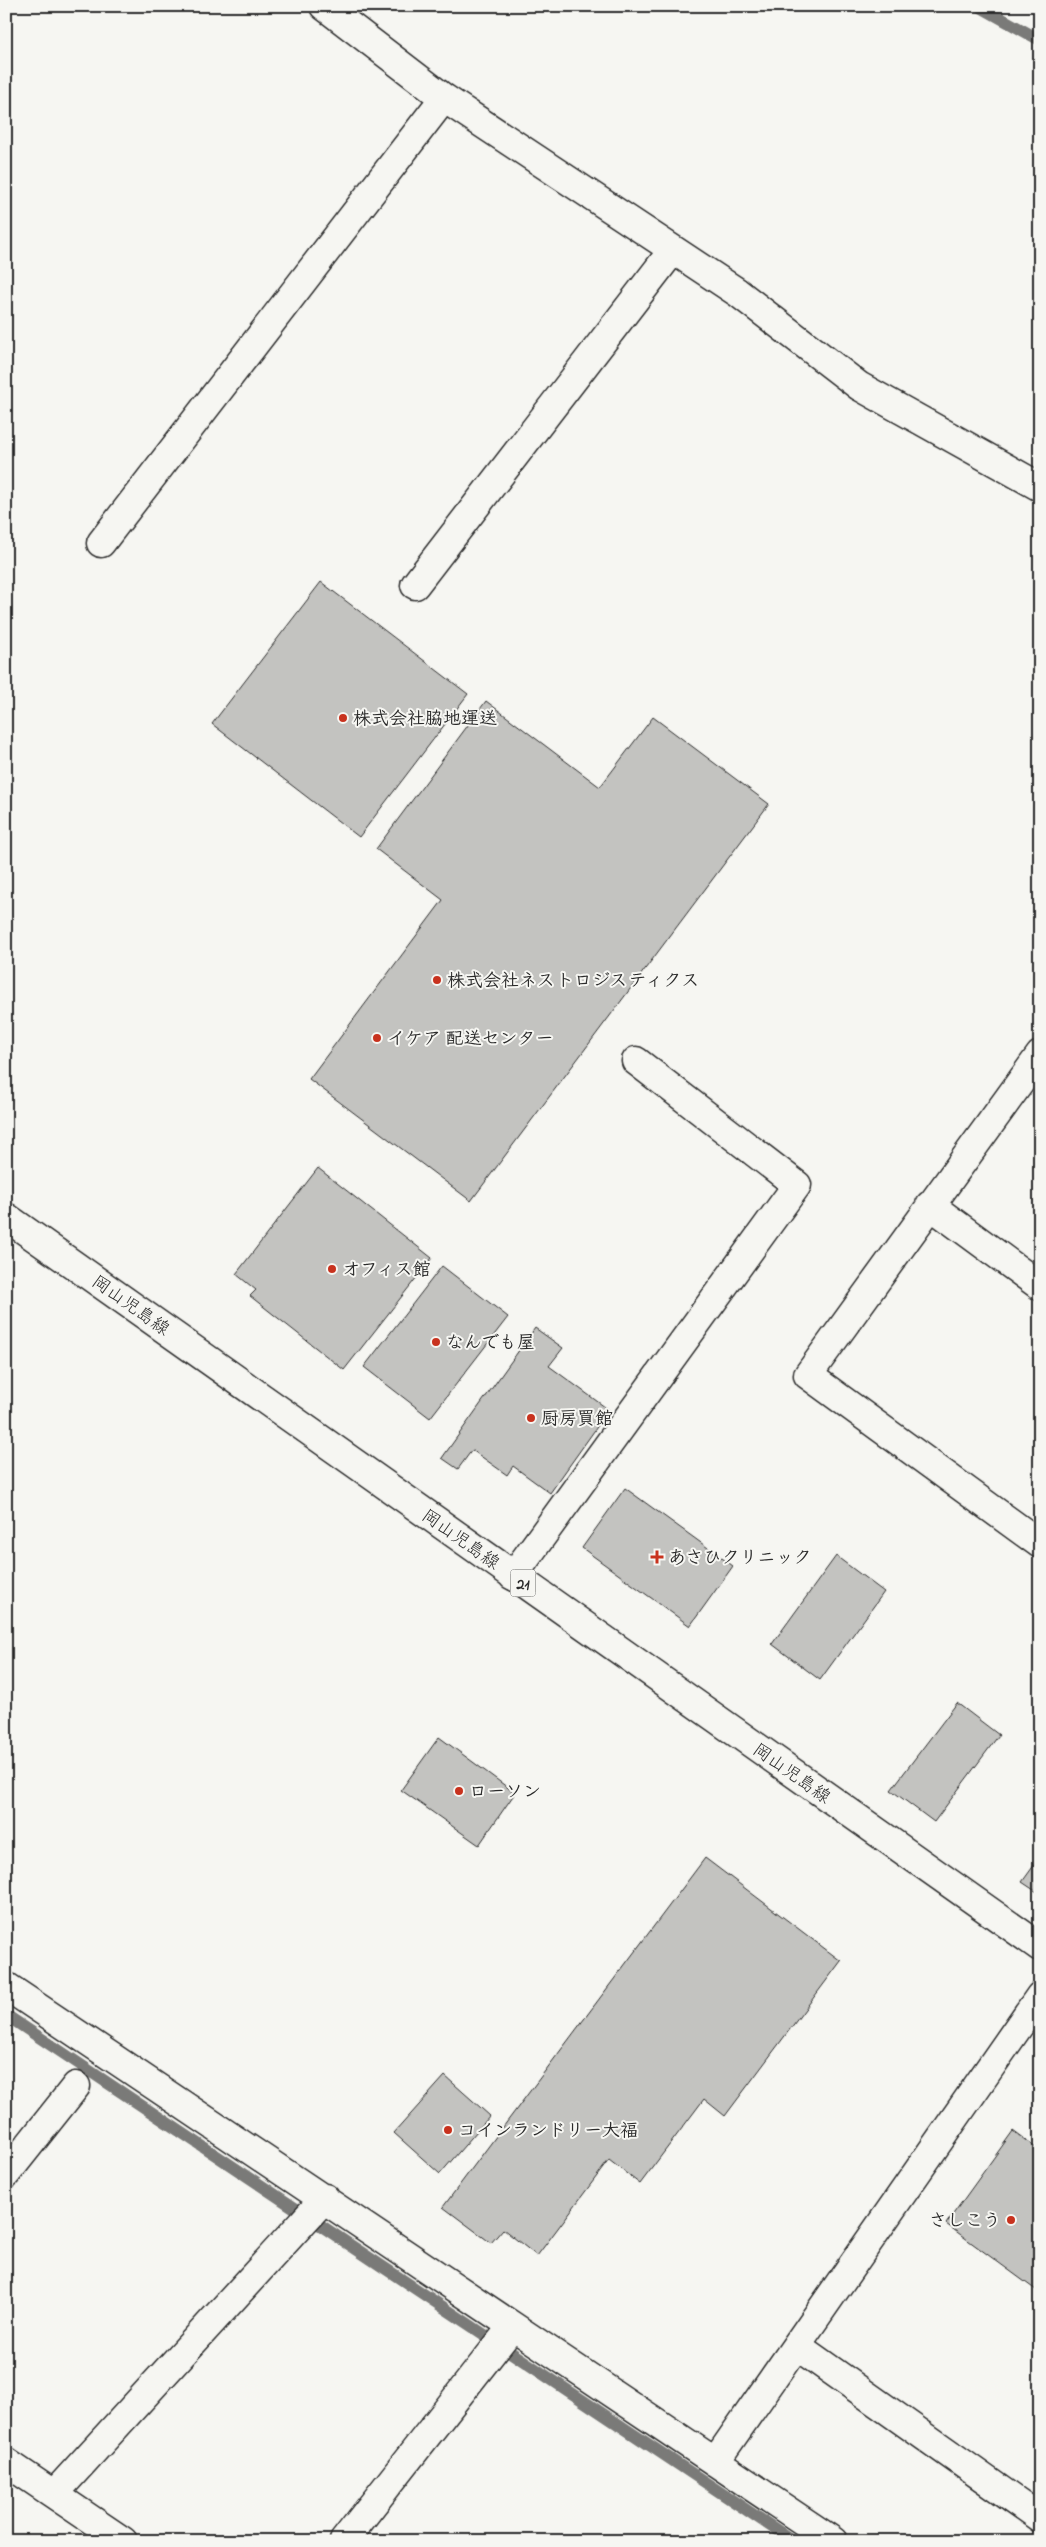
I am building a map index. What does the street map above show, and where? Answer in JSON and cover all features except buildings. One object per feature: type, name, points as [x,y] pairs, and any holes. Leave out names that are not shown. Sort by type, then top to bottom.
[{"type":"street","points":[[324,6],[444,98],[737,292],[859,386],[1040,487]]},
{"type":"street","points":[[101,543],[444,98]]},
{"type":"street","points":[[415,585],[673,250]]},
{"type":"street","points":[[1040,1055],[808,1375],[1040,1544]]},
{"type":"street","points":[[513,1576],[798,1185],[636,1061]]},
{"type":"street","points":[[930,1205],[1040,1286]]},
{"type":"street","name":"岡山児島線","points":[[6,1217],[1040,1947]]},
{"type":"street","points":[[6,1986],[315,2209],[504,2338],[715,2462],[833,2541]]},
{"type":"street","points":[[715,2462],[1040,1996]]},
{"type":"street","points":[[6,2174],[76,2086]]},
{"type":"street","points":[[54,2494],[315,2209]]},
{"type":"street","points":[[344,2541],[504,2338]]},
{"type":"street","points":[[797,2346],[1040,2518]]},
{"type":"street","points":[[6,2462],[124,2541]]},
{"type":"waterway","points":[[979,6],[1040,40]]},
{"type":"waterway","points":[[6,2015],[793,2541]]},
{"type":"place","name":"株式会社脇地運送","points":[[343,718]]},
{"type":"place","name":"株式会社ネストロジスティクス","points":[[437,980]]},
{"type":"place","name":"イケア 配送センター","points":[[377,1038]]},
{"type":"place","name":"オフィス館","points":[[332,1269]]},
{"type":"place","name":"なんでも屋","points":[[436,1342]]},
{"type":"place","name":"厨房買館","points":[[531,1418]]},
{"type":"place","name":"あさひクリニック","points":[[657,1557]]},
{"type":"place","name":"ローソン","points":[[459,1791]]},
{"type":"place","name":"コインランドリー大福","points":[[448,2130]]},
{"type":"place","name":"さしこう","points":[[1011,2220]]}]
